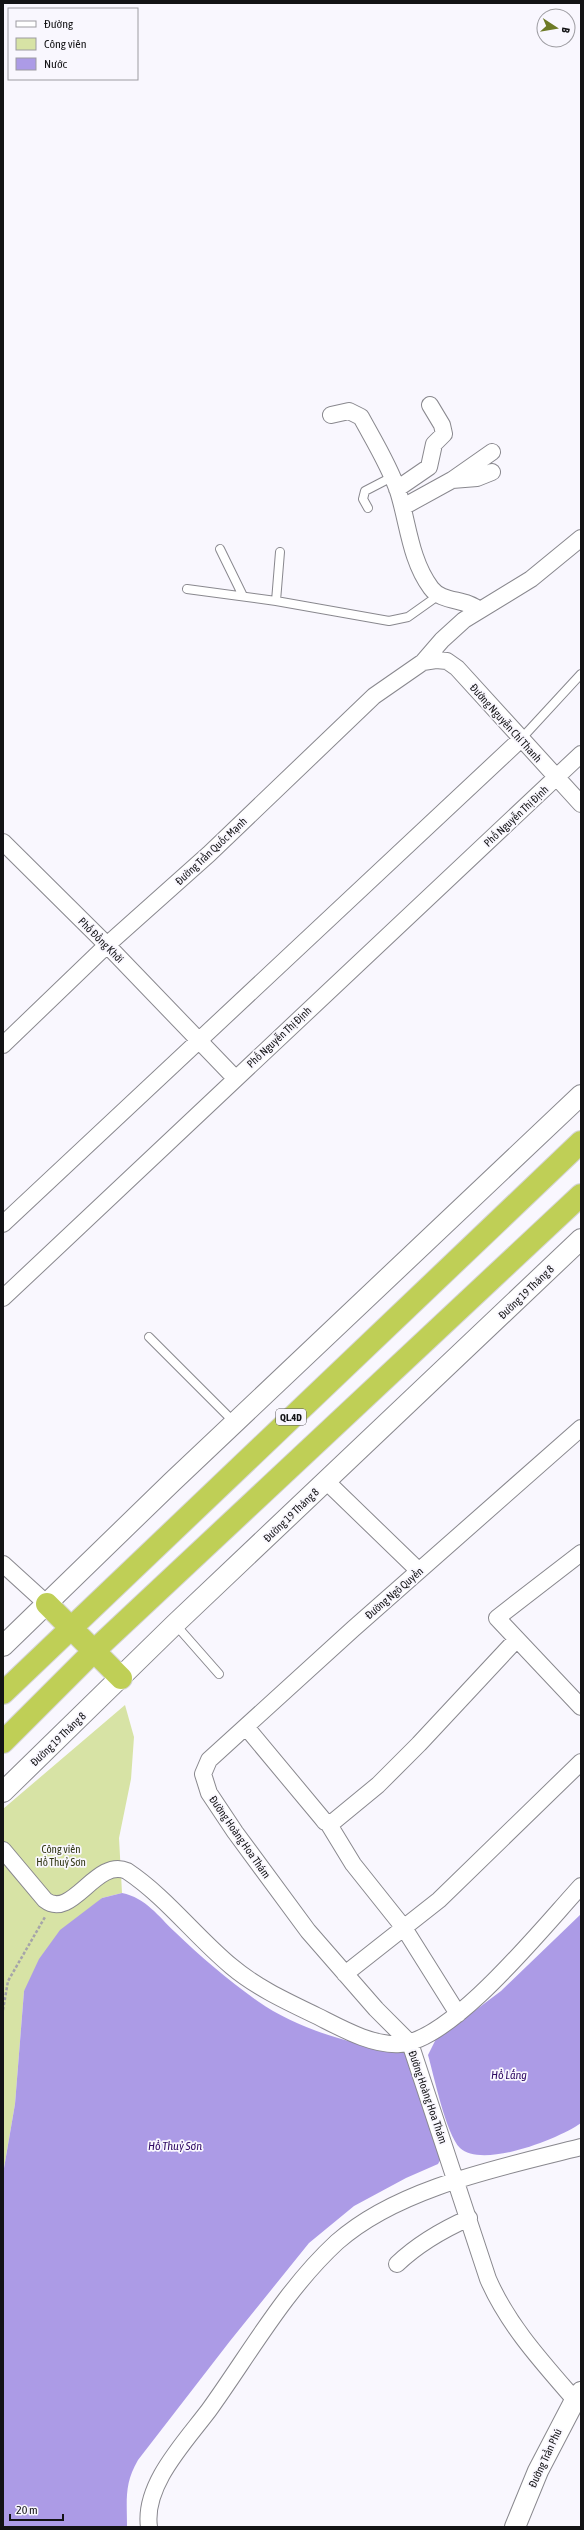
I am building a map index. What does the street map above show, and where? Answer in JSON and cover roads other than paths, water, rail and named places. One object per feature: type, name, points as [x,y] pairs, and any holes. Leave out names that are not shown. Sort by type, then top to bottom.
[{"type":"highway","name":"QL.4D","points":[[3,1693],[581,1142]]},
{"type":"highway","points":[[3,1742],[95,1650],[581,1195]]},
{"type":"highway","points":[[47,1604],[95,1650],[121,1678]]},
{"type":"street","points":[[395,483],[429,467],[434,444],[444,434],[444,429],[430,405]]},
{"type":"street","points":[[331,415],[349,411],[361,417],[395,483],[403,507],[410,538],[419,563],[431,588],[439,595],[470,603],[480,610]]},
{"type":"street","points":[[403,507],[452,480],[492,452]]},
{"type":"street","points":[[452,480],[477,478],[492,472]]},
{"type":"street","name":"Đường Trần Quốc Mạnh","points":[[3,1045],[107,945],[209,854],[374,696],[423,662],[452,630],[480,610],[531,579],[581,538]]},
{"type":"street","name":"Đường Nguyễn Chí Thanh","points":[[423,662],[436,660],[447,661],[457,668],[521,740],[581,804]]},
{"type":"street","points":[[3,1224],[198,1039],[521,740]]},
{"type":"street","name":"Phố Nguyễn Thị Định","points":[[3,1298],[581,754]]},
{"type":"street","name":"Phố Đồng Khởi","points":[[3,842],[107,945],[235,1078]]},
{"type":"street","points":[[3,1646],[581,1095]]},
{"type":"street","name":"Đường 19 Tháng 8","points":[[3,1792],[175,1624],[581,1239]]},
{"type":"street","name":"Đường Ngô Quyền","points":[[209,1760],[581,1428]]},
{"type":"street","points":[[326,1481],[419,1571]]},
{"type":"street","points":[[581,1554],[497,1618],[516,1640],[581,1707]]},
{"type":"street","points":[[3,1564],[47,1604]]},
{"type":"street","points":[[328,1823],[336,1821],[378,1785],[460,1703],[516,1640]]},
{"type":"street","points":[[246,1727],[328,1823],[353,1864],[404,1928],[458,2014]]},
{"type":"street","name":"Đường Hoàng Hoa Thám","points":[[209,1760],[203,1774],[209,1793],[308,1931],[345,1974],[410,2043],[488,2279],[498,2302],[521,2335],[578,2396]]},
{"type":"street","points":[[345,1974],[404,1928],[467,1874],[581,1762]]},
{"type":"street","points":[[3,1850],[45,1900],[53,1904],[67,1901],[110,1869],[121,1868],[149,1888],[237,1971],[266,1990],[351,2032],[385,2043],[410,2043],[427,2036],[458,2014],[487,1988],[581,1886]]},
{"type":"street","points":[[149,2527],[148,2509],[157,2484],[266,2326],[309,2271],[352,2230],[389,2209],[456,2179],[581,2147]]},
{"type":"street","points":[[397,2264],[437,2232],[469,2218]]},
{"type":"street","name":"Đường Trần Phú","points":[[515,2527],[538,2471],[578,2396]]},
{"type":"lane","points":[[368,508],[363,499],[365,491],[395,483]]},
{"type":"lane","points":[[220,549],[243,596]]},
{"type":"lane","points":[[276,601],[280,552]]},
{"type":"lane","points":[[187,589],[276,601],[389,621],[408,617],[439,595]]},
{"type":"lane","points":[[521,740],[581,674]]},
{"type":"lane","points":[[149,1337],[235,1424]]},
{"type":"lane","points":[[175,1624],[220,1674]]},
{"type":"water","name":"Hồ Thuỷ Sơn","points":[[122,1893],[130,1895],[145,1903],[185,1941],[237,1986],[280,2015],[330,2036],[361,2043],[395,2047],[407,2053],[443,2155],[438,2164],[406,2178],[354,2206],[309,2243],[230,2341],[138,2460],[128,2485],[127,2527],[3,2527],[3,2174],[15,2104],[24,1991],[39,1959],[60,1930],[102,1898]]},
{"type":"water","name":"Hồ Lắng","points":[[581,1914],[581,2123],[556,2137],[520,2149],[502,2154],[471,2154],[460,2148],[450,2131],[428,2055],[438,2035],[457,2024],[501,1991]]},
{"type":"park label","name":"Công viên Hồ Thuỷ Sơn","points":[[61,1855]]}]
